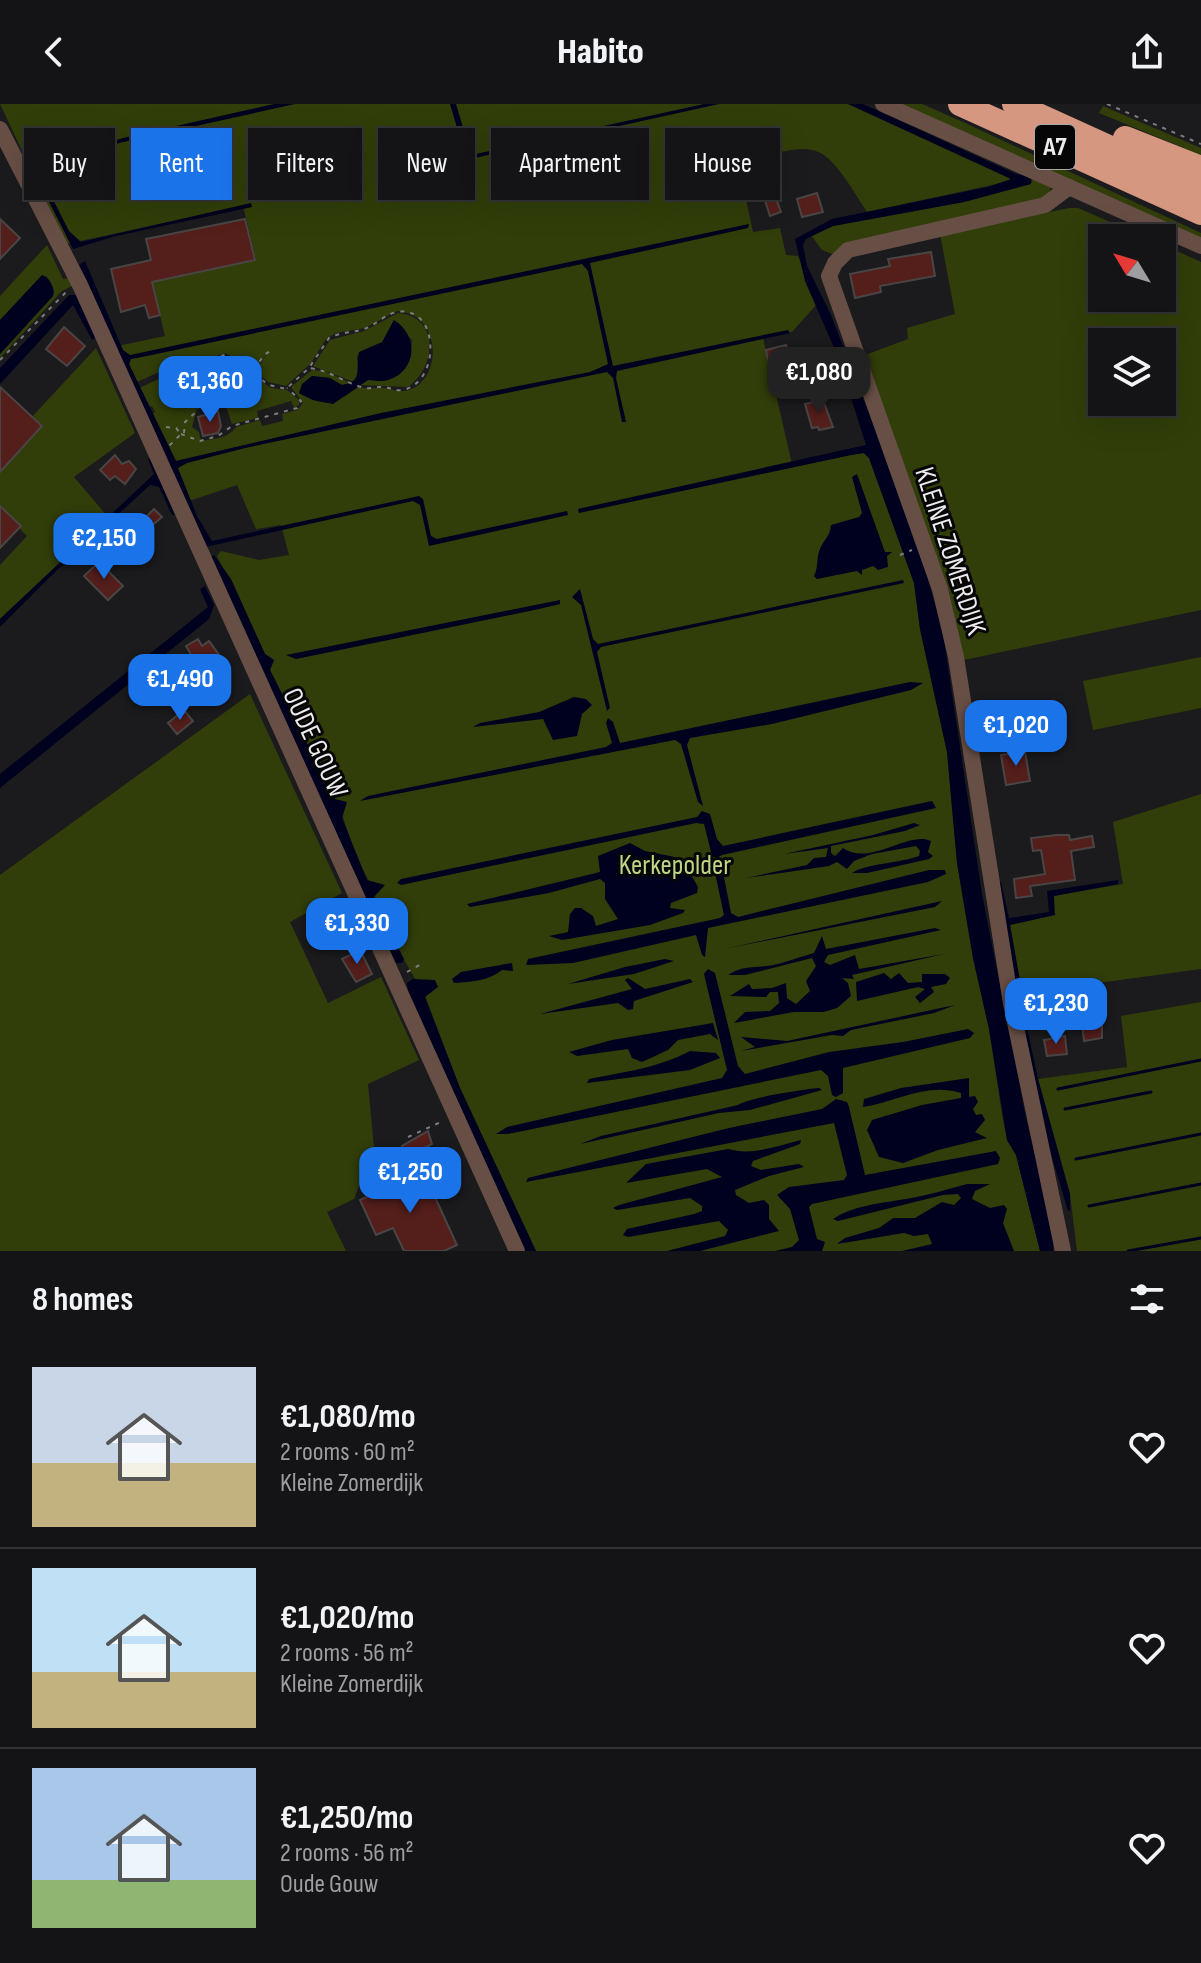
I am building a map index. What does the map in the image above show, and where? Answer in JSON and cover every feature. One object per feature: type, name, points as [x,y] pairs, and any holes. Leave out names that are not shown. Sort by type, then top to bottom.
[{"type":"highway","name":"A7","points":[[960,104],[1201,213]]},
{"type":"highway","name":"A7","points":[[1014,104],[1201,189]]},
{"type":"highway","name":"A7","points":[[1049,120],[1099,128],[1201,168]]},
{"type":"street","points":[[883,104],[1201,246]]},
{"type":"street","name":"OUDE GOUW","points":[[0,129],[80,285],[517,1251]]},
{"type":"street","name":"KLEINE ZOMERDIJK","points":[[1063,1251],[1011,1003],[950,629],[940,589],[829,276],[835,263],[848,250],[1045,205],[1069,187]]},
{"type":"path","points":[[1107,104],[1201,144]]},
{"type":"path","points":[[0,360],[63,292],[80,285]]},
{"type":"path","points":[[287,388],[309,368],[322,345],[336,334],[366,329],[397,312],[411,314],[422,321],[432,349],[428,366],[418,382],[401,390],[360,387],[326,371],[309,368]]},
{"type":"path","points":[[253,372],[264,355],[272,350]]},
{"type":"path","points":[[166,427],[176,428],[192,440],[200,441],[218,436],[232,426],[297,408],[301,401],[287,388],[273,387],[226,354],[176,376],[171,388],[172,402]]},
{"type":"path","points":[[168,447],[182,433],[185,422],[197,411],[201,393]]},
{"type":"path","points":[[900,555],[919,548]]},
{"type":"path","points":[[409,971],[421,964]]},
{"type":"path","points":[[408,1137],[443,1121]]},
{"type":"green space","name":"Kerkepolder","points":[[0,104],[851,104],[1010,178],[1010,181],[867,212],[827,158],[816,151],[803,149],[780,153],[780,128],[665,128],[665,200],[746,200],[753,232],[780,228],[786,255],[798,256],[817,304],[792,332],[763,338],[792,464],[578,509],[580,512],[851,455],[864,453],[869,458],[914,583],[920,629],[947,752],[957,863],[1002,1114],[1007,1140],[1016,1155],[1040,1251],[536,1251],[460,1088],[425,996],[384,925],[342,814],[270,670],[274,660],[265,654],[217,556],[221,551],[259,560],[289,555],[281,525],[256,529],[237,485],[186,502],[169,465],[457,400],[404,409],[176,461],[152,414],[155,412],[152,406],[148,407],[139,388],[159,379],[174,379],[189,396],[191,407],[197,409],[192,427],[199,432],[201,441],[225,436],[236,427],[260,420],[262,426],[283,421],[282,414],[297,410],[303,403],[291,387],[312,370],[325,371],[351,383],[340,385],[330,378],[312,376],[299,393],[316,401],[336,400],[358,387],[409,390],[420,384],[428,374],[433,348],[430,335],[423,323],[412,315],[397,311],[365,328],[336,333],[326,339],[311,363],[286,386],[268,382],[255,371],[270,350],[254,370],[225,353],[179,371],[157,373],[137,382],[129,364],[131,359],[383,304],[119,359],[113,347],[165,336],[152,282],[256,260],[243,206],[66,244],[45,200],[115,200],[115,128],[24,128],[24,155]]},
{"type":"green space","points":[[895,104],[922,104],[963,122],[1201,233],[1201,241],[1176,230],[1176,224],[1163,224]]},
{"type":"green space","points":[[1103,106],[1201,148],[1201,155],[1099,113]]},
{"type":"green space","points":[[1032,176],[1051,188],[1047,198],[835,255],[822,250],[811,235],[833,226],[964,202],[1030,184]]},
{"type":"green space","points":[[1069,208],[1078,208],[1115,224],[1088,224],[1088,312],[1176,312],[1176,250],[1201,262],[1201,610],[964,660],[949,592],[865,355],[908,339],[907,328],[955,314],[940,234]]},
{"type":"green space","points":[[47,245],[63,279],[68,278],[74,285],[62,291],[0,358],[0,354],[53,296],[54,290],[47,277],[42,276],[0,320],[0,296]]},
{"type":"green space","points":[[398,313],[422,324],[430,344],[424,368],[408,387],[360,385],[368,380],[380,381],[411,357],[412,340],[394,320],[383,342],[357,356],[359,375],[354,382],[313,366],[330,340],[364,331]]},
{"type":"green space","points":[[96,348],[135,433],[74,477],[108,517],[0,619],[0,565],[27,536],[0,509],[0,472],[30,419]]},
{"type":"green space","points":[[227,356],[271,388],[287,390],[299,400],[299,405],[294,408],[291,401],[257,411],[258,418],[232,424],[226,406],[230,404],[229,400],[241,397],[237,385],[213,389],[202,382],[209,377],[205,372],[199,380],[189,374],[181,377],[206,362]]},
{"type":"green space","points":[[1201,657],[1201,708],[1093,730],[1083,681]]},
{"type":"green space","points":[[250,694],[342,893],[290,922],[328,1003],[381,977],[419,1060],[368,1084],[374,1148],[354,1199],[327,1212],[346,1251],[0,1251],[0,875]]},
{"type":"green space","points":[[1201,794],[1201,969],[1098,983],[1095,979],[1020,986],[1010,924],[1054,915],[1053,896],[1123,884],[1113,822]]},
{"type":"green space","points":[[1201,1002],[1201,1251],[1077,1251],[1070,1194],[1038,1079],[1127,1067],[1121,1016]]},
{"type":"water","points":[[274,104],[295,104],[187,128],[167,128]]},
{"type":"water","points":[[450,104],[456,104],[463,128],[457,128]]},
{"type":"water","points":[[704,104],[719,104],[610,128],[595,128]]},
{"type":"water","points":[[848,104],[863,104],[1016,174],[1032,176],[1031,184],[964,202],[833,226],[806,239],[803,245],[807,266],[831,315],[873,424],[927,576],[943,633],[982,894],[1026,1118],[1054,1235],[1053,1251],[1040,1251],[1016,1155],[1007,1140],[957,863],[947,752],[920,629],[914,583],[869,458],[864,453],[851,455],[579,513],[578,509],[866,445],[838,357],[805,281],[795,239],[832,219],[988,187],[1011,179]]},
{"type":"water","points":[[131,136],[131,140],[115,144],[115,141]]},
{"type":"water","points":[[491,151],[491,154],[475,158],[475,153]]},
{"type":"water","points":[[48,200],[53,200],[69,231],[81,242],[251,203],[252,207],[116,236],[73,249]]},
{"type":"water","points":[[749,224],[748,228],[590,263],[613,366],[788,330],[790,333],[617,371],[626,422],[622,422],[613,378],[607,372],[245,448],[178,468],[197,516],[212,541],[419,496],[423,499],[431,536],[437,539],[567,511],[568,515],[429,546],[420,505],[413,501],[205,547],[79,265],[85,261],[123,350],[130,355]],"holes":[[[582,264],[588,271],[608,364],[590,372],[381,413],[176,461],[129,364],[131,359]]]},
{"type":"water","points":[[42,275],[51,284],[53,296],[0,354],[0,320]]},
{"type":"water","points":[[69,295],[77,295],[96,337],[92,340],[73,305],[0,384],[0,368]]},
{"type":"water","points":[[394,320],[402,326],[411,343],[409,361],[398,375],[385,381],[368,380],[333,404],[299,393],[302,384],[312,376],[330,378],[342,385],[353,381],[359,352],[382,342]]},
{"type":"water","points":[[151,458],[175,515],[172,515],[159,487],[150,485],[0,627],[0,619],[154,474],[148,459]]},
{"type":"water","points":[[857,474],[885,552],[892,552],[887,556],[888,567],[878,570],[873,566],[862,570],[862,575],[857,571],[817,579],[814,576],[819,552],[831,525],[859,517],[862,513],[852,477]]},
{"type":"water","points":[[214,555],[231,579],[265,654],[274,660],[270,670],[335,799],[347,802],[342,818],[367,880],[385,885],[373,898],[404,959],[402,963],[396,963],[210,557]]},
{"type":"water","points":[[903,580],[904,583],[601,647],[597,652],[610,708],[607,711],[581,605],[572,597],[580,589],[593,639],[598,644]]},
{"type":"water","points":[[205,586],[214,605],[209,619],[0,788],[0,774],[208,607],[200,589]]},
{"type":"water","points":[[560,600],[560,604],[539,609],[296,659],[286,655]]},
{"type":"water","points":[[910,682],[923,683],[911,690],[772,724],[690,738],[687,745],[703,806],[698,802],[681,744],[675,740],[360,801],[368,796],[606,747],[612,743],[606,723],[608,718],[613,722],[620,743]]},
{"type":"water","points":[[574,697],[586,699],[592,705],[582,714],[577,736],[553,740],[543,719],[473,727],[539,712]]},
{"type":"water","points":[[932,801],[936,808],[717,858],[712,856],[704,824],[696,823],[401,885],[397,883],[401,879],[697,817],[702,811],[710,814],[717,839],[723,846]]},
{"type":"water","points":[[914,823],[920,825],[831,846],[831,853],[835,856],[843,848],[854,853],[865,853],[922,839],[931,841],[928,852],[933,856],[929,859],[867,873],[852,873],[919,856],[916,846],[872,854],[854,861],[847,869],[837,862],[829,866],[746,878],[807,865],[814,858],[826,857],[828,848],[784,854]]},
{"type":"water","points":[[630,843],[645,851],[685,859],[667,868],[690,873],[698,887],[697,893],[671,903],[670,908],[685,910],[683,913],[650,925],[562,940],[549,936],[568,932],[570,914],[575,908],[581,908],[593,916],[596,926],[618,919],[605,899],[605,883],[600,879],[549,893],[470,907],[467,904],[600,872],[598,856]]},
{"type":"water","points":[[717,865],[722,867],[731,913],[738,917],[929,870],[945,870],[946,874],[928,882],[708,928],[705,957],[696,935],[573,963],[526,965],[528,959],[720,918],[724,915],[714,868]]},
{"type":"water","points":[[1118,880],[1118,884],[1054,896],[1055,915],[1010,925],[1021,986],[1095,979],[1098,983],[1016,992],[998,882],[1001,882],[1009,918],[1049,912],[1047,891]]},
{"type":"water","points":[[942,901],[935,907],[724,949]]},
{"type":"water","points":[[935,928],[941,930],[828,955],[824,962],[830,965],[855,955],[859,969],[944,954],[852,975],[854,979],[842,978],[848,983],[851,996],[837,1008],[734,1023],[745,1012],[770,1011],[779,1003],[778,992],[770,992],[766,997],[730,996],[749,984],[752,989],[772,988],[786,983],[787,998],[796,1004],[810,991],[806,981],[816,966],[812,958],[745,975],[728,975],[733,972],[779,964],[814,953],[822,936],[826,949]]},
{"type":"water","points":[[665,959],[674,961],[634,974],[568,984],[625,967]]},
{"type":"water","points":[[512,963],[513,971],[502,970],[485,979],[454,983],[452,979],[461,972]]},
{"type":"water","points":[[708,969],[715,973],[738,1066],[745,1074],[829,1052],[968,1029],[974,1033],[970,1038],[843,1068],[843,1093],[836,1097],[832,1095],[828,1076],[821,1070],[496,1134],[507,1127],[722,1078],[727,1070],[704,974]]},
{"type":"water","points":[[884,973],[891,979],[899,973],[908,983],[922,982],[922,974],[945,974],[950,978],[946,984],[931,987],[934,992],[920,1003],[915,997],[925,989],[918,987],[857,1001],[856,982]]},
{"type":"water","points":[[628,978],[645,989],[690,979],[693,982],[634,1001],[633,1009],[628,1010],[618,1003],[540,1014],[632,989],[625,980]]},
{"type":"water","points":[[413,979],[435,980],[438,987],[425,997],[460,1088],[536,1251],[524,1251],[408,992],[407,983]]},
{"type":"water","points":[[955,1005],[934,1013],[851,1030],[843,1036],[832,1035],[741,1051],[755,1047],[741,1037],[787,1041]]},
{"type":"water","points":[[1024,1013],[1038,1079],[1070,1194],[1068,1211],[1048,1144],[1021,1014]]},
{"type":"water","points":[[713,1023],[718,1040],[710,1034],[678,1040],[668,1050],[642,1062],[632,1058],[628,1049],[577,1056],[569,1052],[612,1040]]},
{"type":"water","points":[[690,1051],[716,1053],[720,1058],[690,1070],[587,1083],[589,1079],[628,1072]]},
{"type":"water","points":[[969,1078],[969,1097],[975,1096],[978,1102],[973,1109],[985,1120],[975,1132],[987,1138],[938,1150],[903,1163],[879,1157],[867,1130],[872,1120],[922,1105],[961,1098],[961,1093],[923,1091],[863,1107],[864,1099],[901,1088]]},
{"type":"water","points":[[822,1090],[750,1110],[719,1113],[580,1144],[601,1136],[765,1097]]},
{"type":"water","points":[[836,1099],[847,1102],[849,1107],[865,1175],[996,1151],[1000,1158],[998,1164],[812,1204],[809,1207],[817,1239],[825,1242],[822,1251],[775,1251],[792,1247],[799,1240],[790,1209],[777,1195],[789,1187],[844,1180],[847,1175],[834,1123],[526,1182],[528,1178],[729,1128],[822,1109]]},
{"type":"water","points":[[801,1140],[800,1144],[753,1161],[751,1166],[761,1170],[799,1164],[804,1167],[769,1176],[735,1190],[736,1195],[749,1203],[764,1200],[769,1205],[769,1219],[779,1231],[700,1251],[667,1251],[725,1236],[728,1230],[719,1221],[628,1237],[623,1235],[627,1229],[694,1214],[702,1211],[702,1206],[690,1198],[617,1210],[613,1208],[722,1177],[707,1169],[626,1183],[646,1164],[728,1149],[755,1151]]},
{"type":"water","points":[[967,1184],[990,1184],[975,1191],[972,1199],[990,1208],[1004,1205],[1007,1209],[1003,1223],[1014,1251],[902,1251],[932,1244],[928,1234],[914,1236],[904,1233],[837,1244],[845,1238],[879,1228],[893,1218],[915,1218],[942,1202],[954,1205],[961,1198],[958,1194],[943,1195],[838,1221],[833,1219],[849,1211]]},
{"type":"building","points":[[817,193],[823,212],[802,217],[797,199]]},
{"type":"building","points":[[765,200],[777,200],[781,212],[770,216]]},
{"type":"building","points":[[0,219],[20,238],[0,259]]},
{"type":"building","points":[[245,219],[255,260],[152,282],[160,315],[149,318],[145,305],[121,312],[111,269],[151,260],[146,239]]},
{"type":"building","points":[[931,252],[935,276],[880,286],[881,292],[855,298],[850,274],[890,266],[888,259]]},
{"type":"building","points":[[64,327],[85,346],[67,366],[46,349]]},
{"type":"building","points":[[786,345],[788,353],[792,352],[795,364],[770,370],[766,350]]},
{"type":"building","points":[[0,387],[42,426],[0,472]]},
{"type":"building","points":[[823,400],[833,427],[819,430],[818,427],[812,428],[805,404]]},
{"type":"building","points":[[218,411],[221,426],[218,433],[203,436],[198,417]]},
{"type":"building","points":[[115,455],[122,464],[129,461],[136,469],[125,484],[115,476],[110,480],[100,470]]},
{"type":"building","points":[[0,506],[21,526],[0,548]]},
{"type":"building","points":[[154,509],[162,517],[142,534],[150,542],[140,552],[126,537]]},
{"type":"building","points":[[99,562],[123,586],[108,600],[84,576]]},
{"type":"building","points":[[198,639],[202,646],[209,641],[222,659],[207,668],[199,655],[193,658],[186,646]]},
{"type":"building","points":[[184,710],[193,721],[177,734],[168,723]]},
{"type":"building","points":[[1025,751],[1030,781],[1006,785],[1001,755]]},
{"type":"building","points":[[1069,835],[1070,840],[1092,836],[1094,847],[1071,851],[1075,880],[1030,886],[1032,896],[1016,898],[1014,879],[1045,874],[1041,850],[1033,851],[1031,838]]},
{"type":"building","points":[[360,950],[372,974],[356,982],[342,959]]},
{"type":"building","points":[[1102,1021],[1102,1038],[1084,1041],[1082,1024]]},
{"type":"building","points":[[1065,1036],[1067,1054],[1047,1056],[1044,1040]]},
{"type":"building","points":[[428,1131],[432,1144],[407,1157],[402,1146]]},
{"type":"building","points":[[423,1171],[457,1245],[444,1251],[404,1251],[393,1228],[376,1235],[360,1200]]},
{"type":"waterway","points":[[1058,1089],[1201,1060]]},
{"type":"waterway","points":[[1065,1109],[1151,1092]]},
{"type":"waterway","points":[[1076,1159],[1201,1134]]},
{"type":"waterway","points":[[1089,1206],[1201,1184]]},
{"type":"waterway","points":[[1128,1251],[1201,1238]]}]
